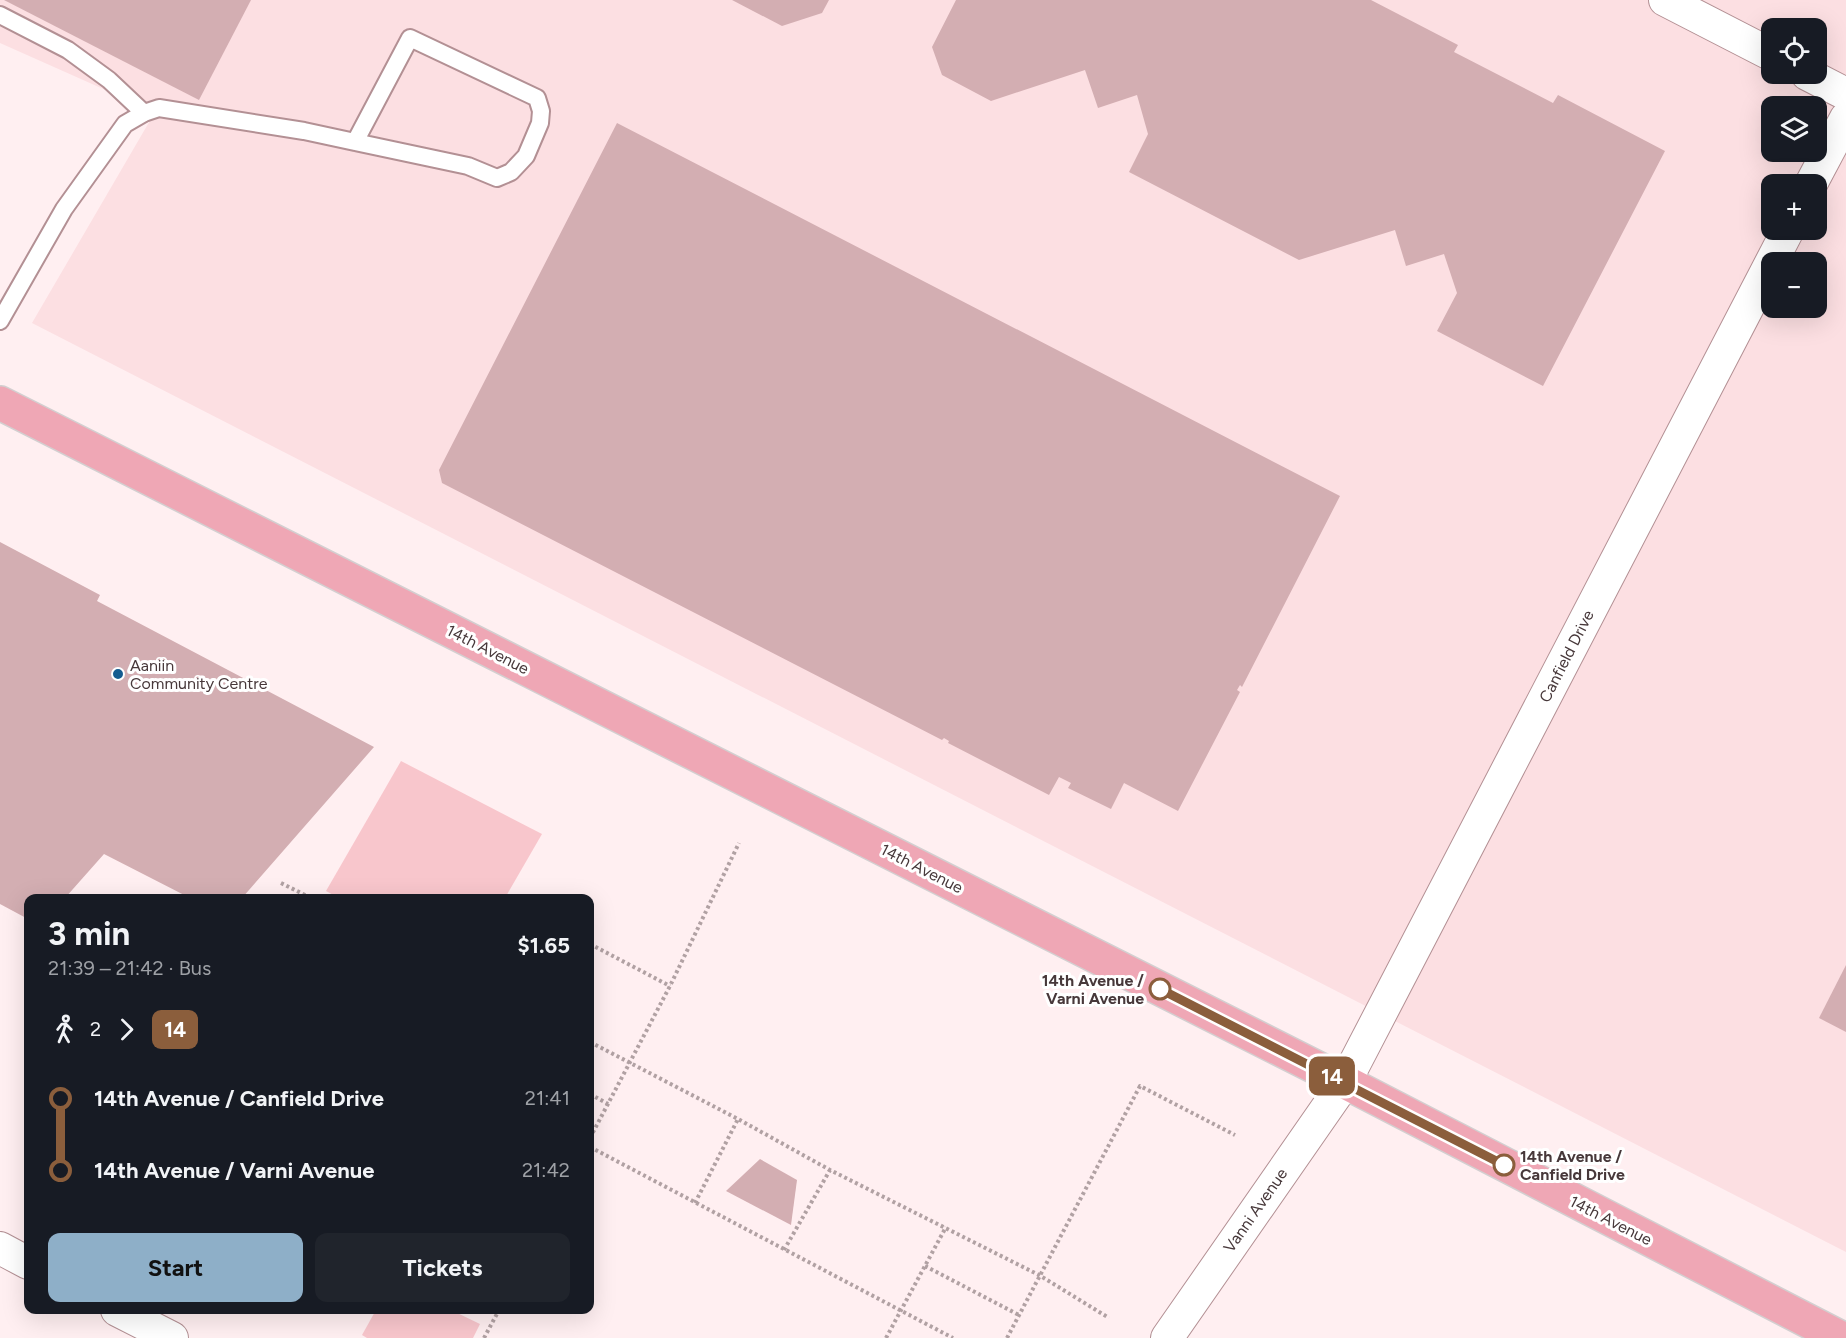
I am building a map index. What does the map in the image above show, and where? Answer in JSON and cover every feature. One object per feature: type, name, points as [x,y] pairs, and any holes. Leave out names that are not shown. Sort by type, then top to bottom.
[{"type":"main road","name":"14th Avenue","points":[[0,403],[1345,1082],[1841,1338]]},
{"type":"street","points":[[1665,0],[1761,49]]},
{"type":"street","points":[[1826,84],[1846,94]]},
{"type":"street","points":[[1816,174],[1846,118]]},
{"type":"street","name":"Canfield Drive","points":[[1345,1082],[1783,240]]},
{"type":"street","name":"Vanni Avenue","points":[[1167,1338],[1345,1082]]},
{"type":"street","points":[[0,1248],[24,1261]]},
{"type":"street","points":[[125,1314],[172,1338]]},
{"type":"lane","points":[[0,15],[68,50],[109,80],[144,113]]},
{"type":"lane","points":[[0,321],[64,209],[125,124],[144,113],[159,108],[304,131],[468,166],[497,177],[511,172],[526,156],[540,123],[541,111],[537,98],[410,38],[355,141]]},
{"type":"path","points":[[594,1130],[670,986],[739,843]]},
{"type":"path","points":[[281,883],[303,894]]},
{"type":"path","points":[[594,946],[670,986]]},
{"type":"path","points":[[594,1044],[830,1170],[1039,1275],[1109,1318]]},
{"type":"path","points":[[1007,1338],[1140,1086],[1235,1135]]},
{"type":"path","points":[[594,1096],[608,1104]]},
{"type":"path","points":[[695,1203],[738,1119]]},
{"type":"path","points":[[594,1150],[953,1338]]},
{"type":"path","points":[[784,1250],[830,1170]]},
{"type":"path","points":[[886,1338],[946,1227]]},
{"type":"path","points":[[925,1266],[1019,1315]]},
{"type":"path","points":[[484,1338],[497,1314]]},
{"type":"shaded area","points":[[0,0],[1846,0],[1846,1252],[32,323],[155,112],[0,43]]},
{"type":"shaded area","points":[[401,761],[542,834],[507,894],[332,894],[326,891]]},
{"type":"shaded area","points":[[374,1314],[459,1314],[480,1324],[473,1338],[367,1338],[362,1335]]},
{"type":"building","points":[[4,0],[251,0],[199,100]]},
{"type":"building","points":[[732,0],[829,0],[822,13],[782,26]]},
{"type":"building","points":[[956,0],[1371,0],[1458,45],[1454,52],[1553,103],[1558,95],[1665,151],[1543,386],[1437,331],[1457,293],[1444,254],[1406,266],[1395,230],[1299,260],[1129,172],[1148,134],[1137,95],[1098,108],[1085,70],[991,101],[942,75],[932,47]]},
{"type":"building","points":[[617,123],[1340,496],[1242,687],[1240,685],[1237,690],[1240,692],[1178,811],[1124,783],[1111,809],[1068,788],[1071,783],[1059,777],[1049,795],[948,743],[949,741],[944,738],[942,740],[442,483],[439,470]]},
{"type":"building","name":"Aaniin Community Centre","points":[[0,542],[100,595],[97,601],[374,747],[245,894],[182,894],[104,854],[69,894],[24,894],[24,917],[0,904]]},
{"type":"building","points":[[1846,965],[1846,1032],[1819,1018]]},
{"type":"building","points":[[760,1159],[797,1180],[791,1225],[726,1191]]},
{"type":"bus line","name":"14","points":[[1160,989],[1504,1165]]},
{"type":"place","name":"Aaniin Community Centre","points":[[118,674]]},
{"type":"place","name":"14th Avenue / Varni Avenue","points":[[1160,989]]},
{"type":"place","name":"14th Avenue / Canfield Drive","points":[[1504,1165]]}]
